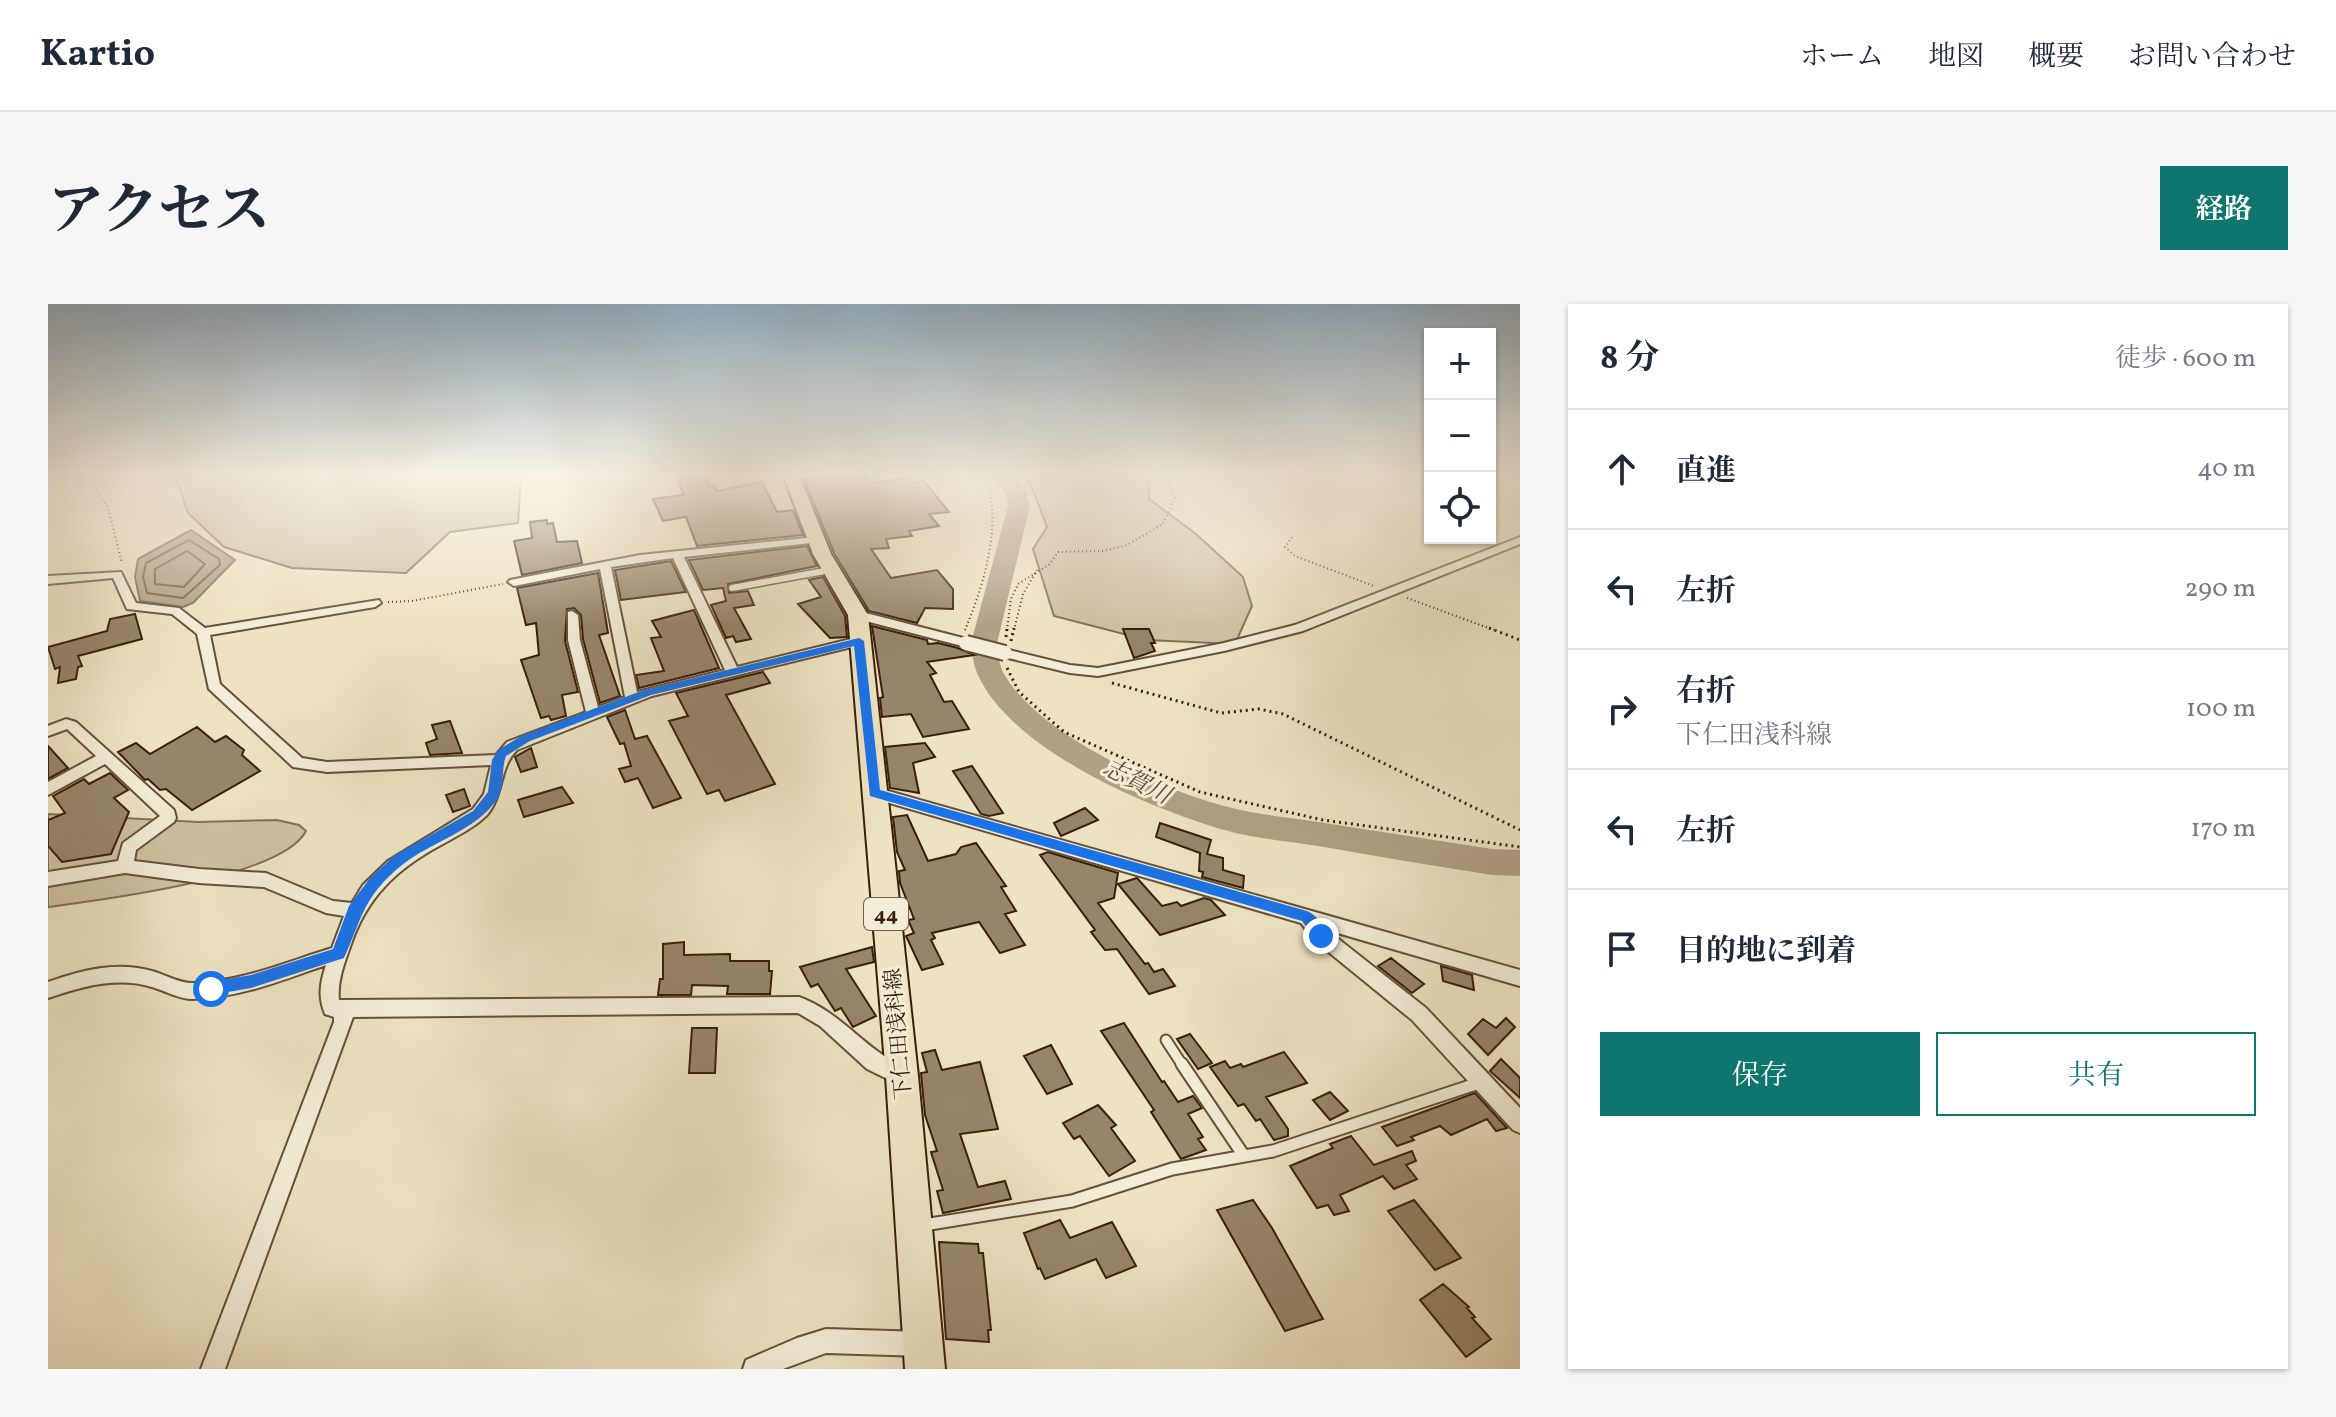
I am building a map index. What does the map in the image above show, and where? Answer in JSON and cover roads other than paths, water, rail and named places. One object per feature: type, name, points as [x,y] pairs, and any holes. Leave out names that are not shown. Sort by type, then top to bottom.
[{"type":"main road","name":"下仁田浅科線","points":[[810,525],[859,628],[902,1076],[924,1356]]},
{"type":"street","points":[[514,582],[677,554],[816,540]]},
{"type":"street","points":[[902,1076],[888,1073],[876,1065],[821,1017],[799,1005],[343,1009],[332,1008],[328,1001],[339,953],[354,910],[375,882],[399,860],[477,814],[494,794],[498,760],[502,753],[525,739],[632,699],[732,671],[859,628],[962,643],[1089,671],[1112,670],[1276,634],[1520,540]]},
{"type":"street","points":[[677,554],[732,671]]},
{"type":"street","points":[[605,565],[632,699]]},
{"type":"street","points":[[48,580],[117,574],[131,606],[175,611],[203,632],[214,686],[298,763],[327,767],[498,760]]},
{"type":"street","points":[[203,632],[375,603]]},
{"type":"street","points":[[572,615],[574,640],[593,713]]},
{"type":"street","points":[[48,731],[71,725],[168,814],[166,822],[129,847],[125,866]]},
{"type":"street","points":[[48,789],[106,757]]},
{"type":"street","points":[[874,793],[1520,978]]},
{"type":"street","points":[[48,879],[125,866],[199,876],[266,880],[332,908],[354,910]]},
{"type":"street","points":[[1307,917],[1321,936],[1419,1014],[1520,1123]]},
{"type":"street","points":[[48,990],[91,976],[113,973],[153,978],[187,991],[211,989],[251,981],[339,953]]},
{"type":"street","points":[[213,1369],[344,1022],[343,1009]]},
{"type":"street","points":[[755,1369],[826,1341],[924,1356]]},
{"type":"lane","points":[[732,588],[830,570]]},
{"type":"lane","points":[[1166,1040],[1244,1156]]},
{"type":"lane","points":[[914,1226],[1072,1201],[1172,1169],[1273,1151],[1483,1082]]},
{"type":"water","points":[[191,530],[235,560],[193,603],[183,607],[140,601],[135,577],[138,559]]},
{"type":"waterway","name":"志賀川","points":[[1014,525],[984,643],[989,670],[1013,703],[1067,747],[1098,766],[1165,798],[1228,819],[1492,862],[1520,863]]}]
